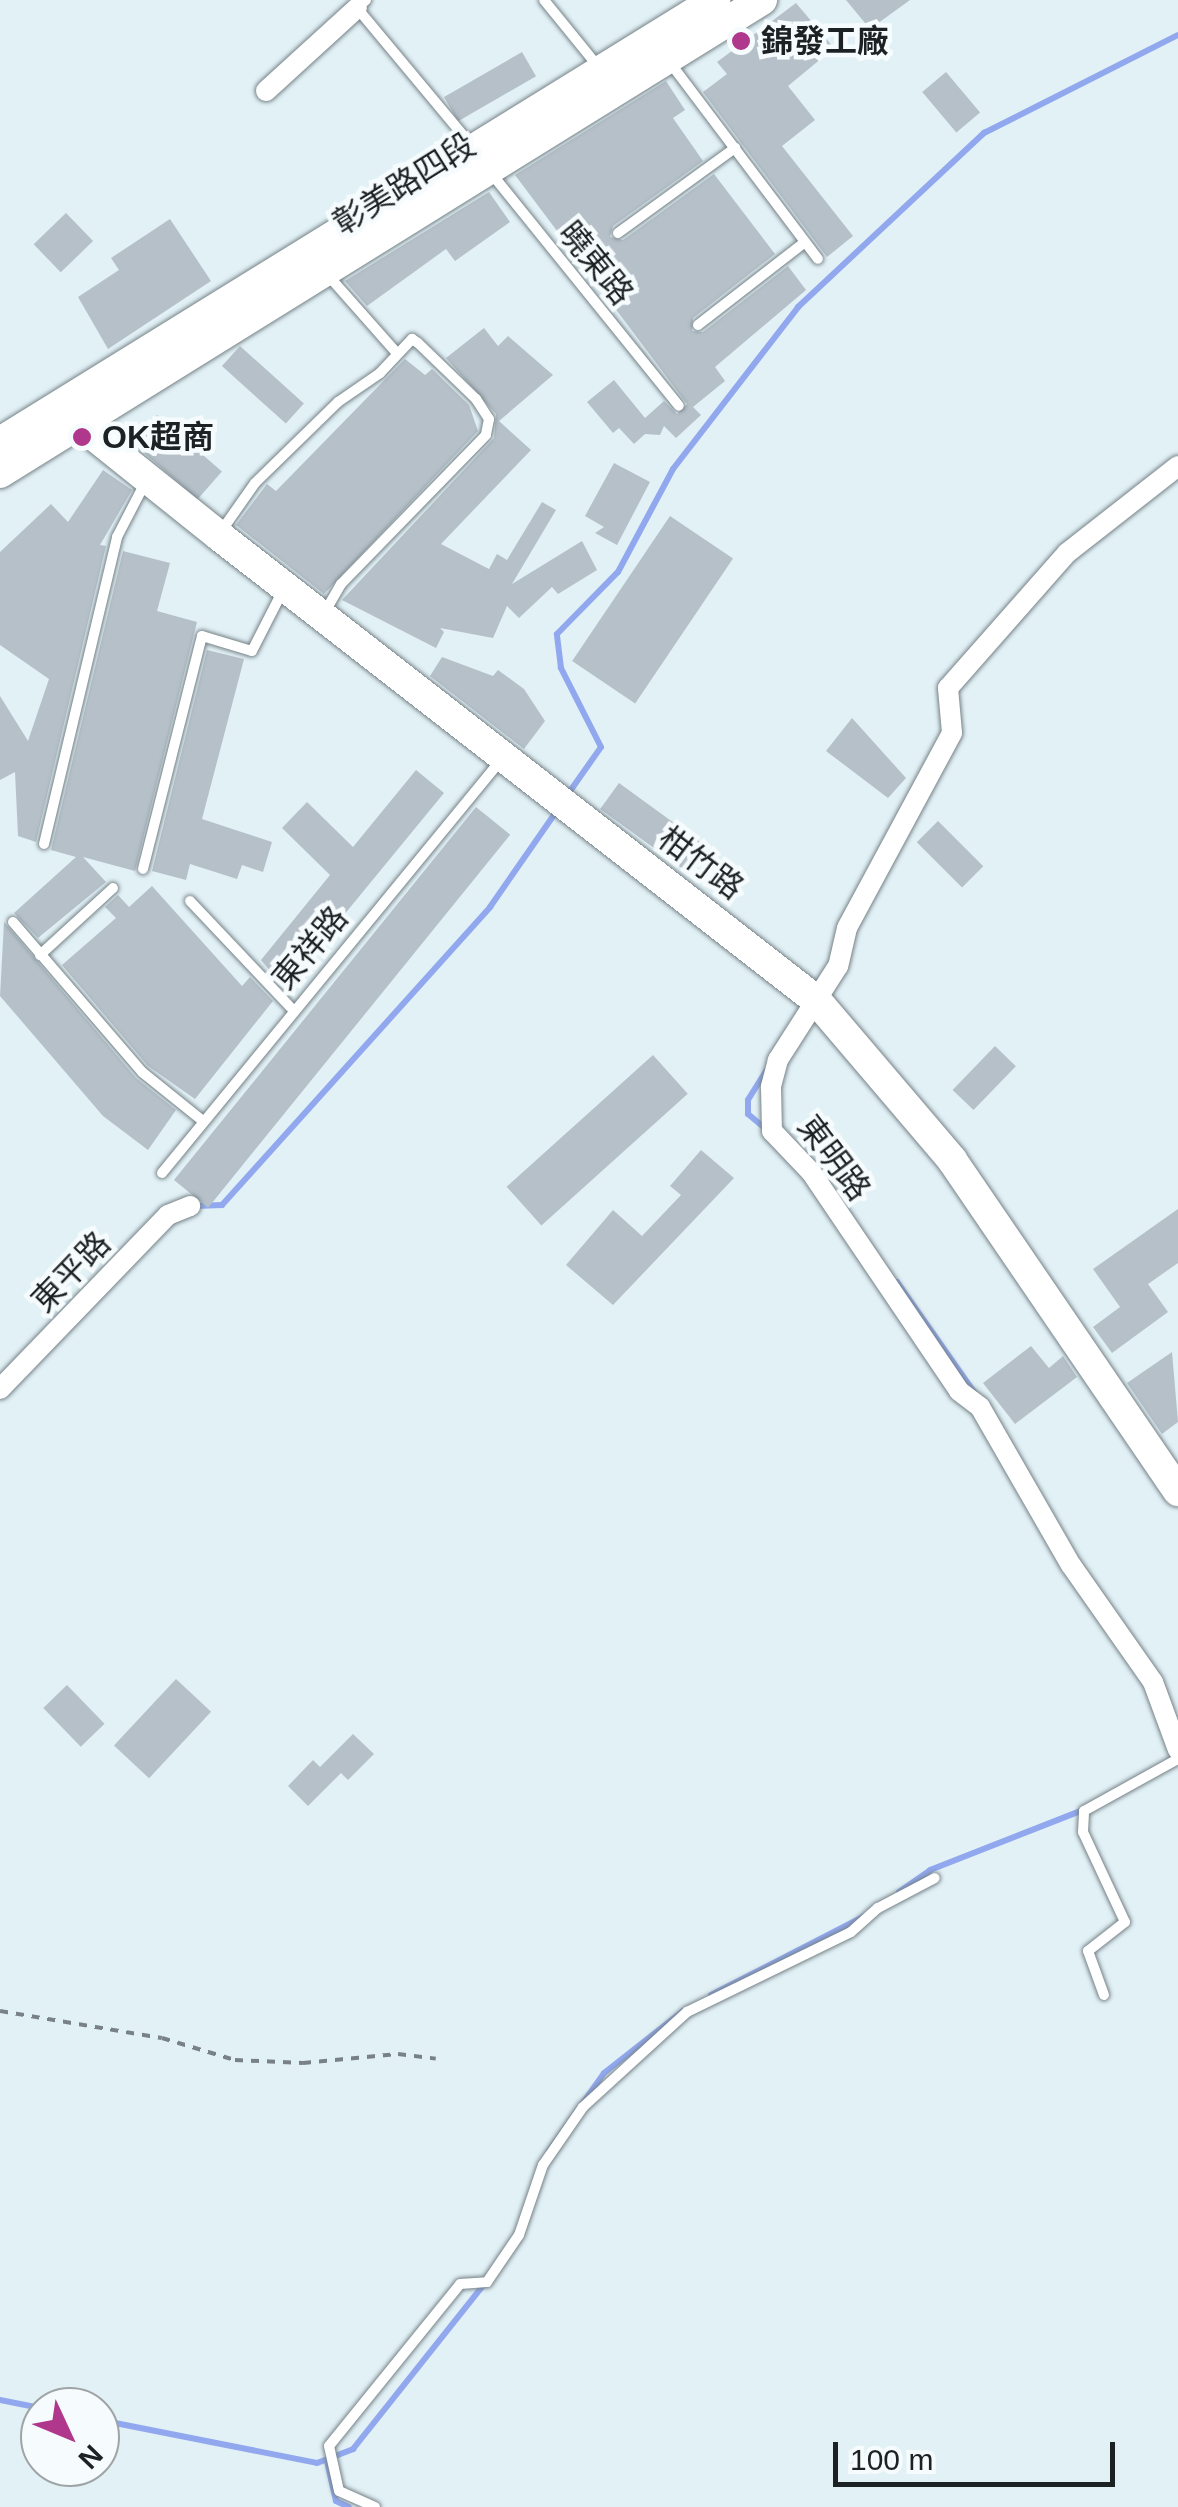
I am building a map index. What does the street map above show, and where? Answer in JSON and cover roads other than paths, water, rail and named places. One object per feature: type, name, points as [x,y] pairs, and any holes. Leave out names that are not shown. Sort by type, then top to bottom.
[{"type":"street","name":"彰美路四段","points":[[74,414],[610,80],[714,0]]},
{"type":"street","name":"彰美路四段","points":[[610,80],[668,59],[762,0]]},
{"type":"street","points":[[266,90],[361,4]]},
{"type":"street","points":[[0,442],[74,414]]},
{"type":"street","points":[[0,473],[74,414]]},
{"type":"street","name":"柑竹路","points":[[74,414],[218,535],[816,1000],[952,1160],[1178,1491]]},
{"type":"street","name":"東明路","points":[[1178,466],[1068,553],[948,688],[952,733],[816,1000],[778,1060],[772,1131],[811,1172],[960,1391],[980,1406],[1071,1565],[1152,1682],[1178,1750]]},
{"type":"street","name":"東平路","points":[[0,1389],[168,1216],[190,1206]]},
{"type":"lane","points":[[544,0],[610,80]]},
{"type":"lane","name":"曉東路","points":[[361,4],[679,406]]},
{"type":"lane","points":[[668,59],[818,259]]},
{"type":"lane","points":[[618,233],[735,148]]},
{"type":"lane","points":[[698,325],[806,242]]},
{"type":"lane","points":[[320,262],[396,352]]},
{"type":"lane","points":[[218,535],[255,484],[338,402],[380,374],[396,352],[412,339],[427,350],[476,399],[489,419],[486,435],[341,584],[322,616]]},
{"type":"lane","points":[[44,844],[117,537],[148,478]]},
{"type":"lane","points":[[143,869],[202,636],[252,651],[285,587]]},
{"type":"lane","name":"東祥路","points":[[162,1172],[292,1008],[502,759]]},
{"type":"lane","points":[[40,954],[114,888]]},
{"type":"lane","points":[[190,901],[253,975],[292,1008]]},
{"type":"lane","points":[[12,922],[142,1072],[203,1121]]},
{"type":"lane","points":[[1104,1995],[1088,1952],[1125,1922],[1083,1832],[1084,1811],[1178,1759]]},
{"type":"lane","points":[[375,2507],[339,2491],[329,2446],[460,2284],[486,2282],[519,2234],[543,2165],[583,2108],[686,2012],[851,1932],[878,1908],[935,1878]]},
{"type":"waterway","points":[[568,794],[601,747],[561,668],[557,634],[618,572],[673,469],[798,307],[984,133],[1178,35]]},
{"type":"waterway","points":[[195,1206],[222,1205],[490,907],[558,809]]},
{"type":"waterway","points":[[766,1071],[748,1100],[748,1114],[766,1129]]},
{"type":"waterway","points":[[897,1282],[976,1395]]},
{"type":"waterway","points":[[899,1892],[930,1870],[1083,1810]]},
{"type":"waterway","points":[[711,1995],[865,1916]]},
{"type":"waterway","points":[[549,2151],[604,2073],[683,2011]]},
{"type":"waterway","points":[[120,2424],[317,2463],[353,2449],[486,2282]]},
{"type":"waterway","points":[[0,2400],[20,2404]]},
{"type":"waterway","points":[[327,2461],[336,2501],[349,2507]]},
{"type":"place","name":"錦發工廠","points":[[741,41]]},
{"type":"place","name":"OK超商","points":[[82,437]]}]
